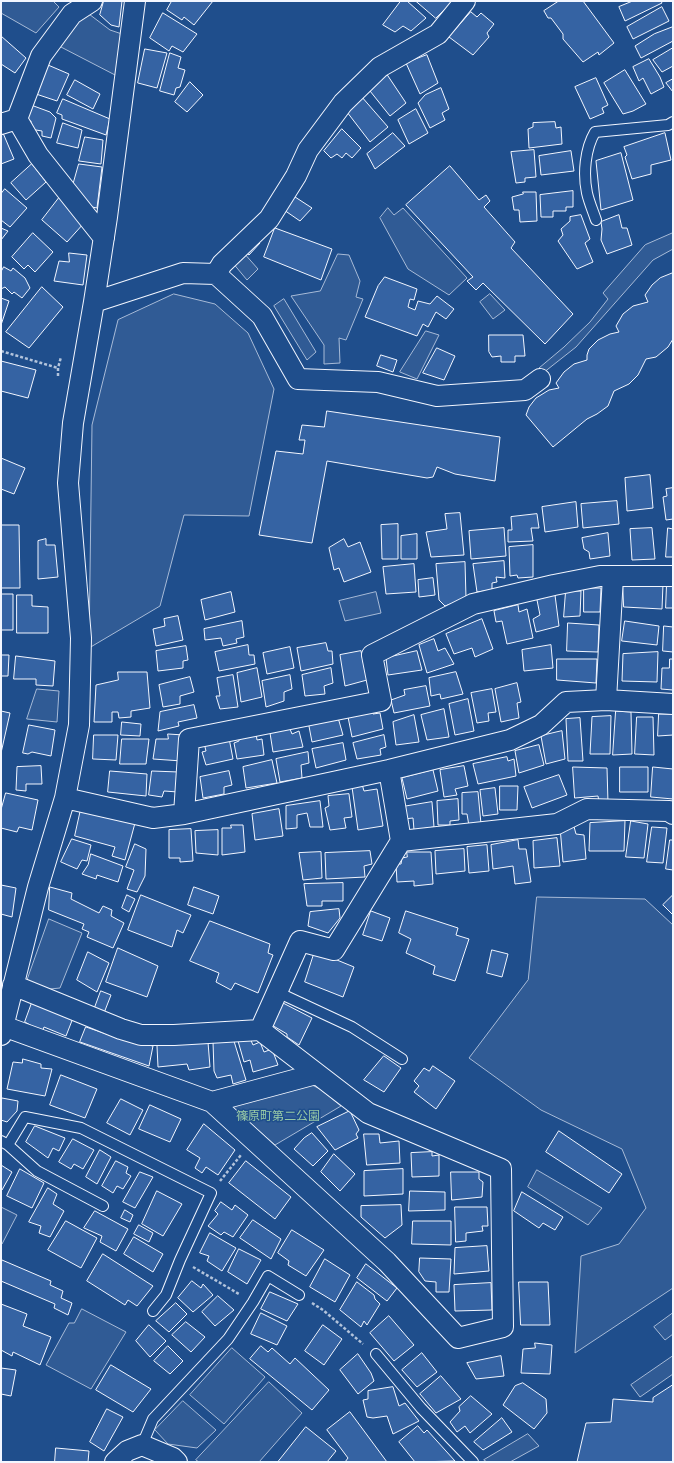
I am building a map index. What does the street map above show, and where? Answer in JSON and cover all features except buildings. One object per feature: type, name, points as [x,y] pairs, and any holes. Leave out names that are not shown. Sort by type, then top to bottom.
[{"type":"street","points":[[92,1],[72,14],[41,56],[9,122],[38,155],[104,238]]},
{"type":"street","points":[[13,985],[121,1030],[141,1035],[174,1035],[260,1030],[368,1113],[501,1169],[503,1327],[458,1338],[387,1262],[212,1102],[2,1031],[13,985],[38,887],[65,798],[79,725],[81,638],[68,483],[73,423],[104,238],[135,1]]},
{"type":"street","points":[[216,274],[222,264],[269,219],[296,176],[308,150],[343,103],[380,67],[438,34],[465,1]]},
{"type":"street","points":[[94,302],[183,272],[216,274],[262,316],[298,379],[378,382],[437,396],[525,390],[540,379]]},
{"type":"street","points":[[184,814],[189,739],[381,701],[372,655],[473,604],[600,576],[673,576]]},
{"type":"street","points":[[606,700],[613,576]]},
{"type":"street","points":[[65,798],[154,818],[184,814],[389,770],[510,740],[541,725],[566,702],[606,700],[673,704]]},
{"type":"street","points":[[260,1030],[300,941],[334,950],[401,841],[389,770]]},
{"type":"street","points":[[401,841],[558,824],[587,809],[669,811],[673,814]]},
{"type":"street","points":[[212,1102],[316,1074]]},
{"type":"street","points":[[115,1462],[127,1451],[142,1445],[173,1458],[177,1462]]},
{"type":"lane","points":[[596,220],[587,194],[586,181],[588,149],[594,132],[668,124],[673,122]]},
{"type":"lane","points":[[277,992],[352,1027],[402,1059]]},
{"type":"lane","points":[[103,1206],[37,1171],[5,1143],[26,1117],[81,1128],[211,1193],[180,1260],[166,1295],[153,1312]]},
{"type":"lane","points":[[142,1445],[153,1419],[228,1339],[253,1302],[268,1276],[299,1295]]},
{"type":"lane","points":[[376,1354],[421,1408],[473,1462]]},
{"type":"path","points":[[1,351],[58,368]]},
{"type":"path","points":[[211,1193],[253,1140]]},
{"type":"path","points":[[180,1260],[253,1302]]},
{"type":"path","points":[[299,1295],[323,1310],[376,1354]]},
{"type":"shaded area","points":[[1,1],[53,1],[59,7],[36,33],[1,13]]},
{"type":"shaded area","points":[[85,11],[110,30],[122,34],[117,76],[59,46]]},
{"type":"shaded area","points":[[388,208],[394,215],[403,208],[467,278],[449,295],[408,269],[380,218]]},
{"type":"shaded area","points":[[673,233],[673,249],[653,260],[576,347],[543,373],[539,368],[590,322],[608,299],[603,293],[645,245]]},
{"type":"shaded area","points":[[243,252],[258,269],[247,280],[232,262]]},
{"type":"shaded area","points":[[338,254],[349,255],[360,281],[356,297],[363,299],[346,340],[339,338],[340,363],[324,364],[324,345],[291,296],[320,291]]},
{"type":"shaded area","points":[[174,294],[215,304],[248,333],[274,389],[249,516],[184,515],[160,606],[89,648],[92,425],[118,320]]},
{"type":"shaded area","points":[[490,294],[505,310],[493,319],[480,302]]},
{"type":"shaded area","points":[[284,299],[316,352],[307,360],[274,306]]},
{"type":"shaded area","points":[[426,331],[439,335],[417,379],[400,372]]},
{"type":"shaded area","points":[[376,592],[381,613],[345,621],[339,601]]},
{"type":"shaded area","points":[[37,689],[59,691],[57,722],[27,719]]},
{"type":"shaded area","points":[[537,897],[645,899],[673,925],[673,1288],[575,1353],[581,1256],[619,1244],[646,1208],[622,1149],[541,1110],[469,1058],[528,980]]},
{"type":"shaded area","points":[[49,919],[82,933],[60,988],[50,989],[27,981]]},
{"type":"shaded area","name":"篠原町第二公園","points":[[310,1084],[320,1089],[341,1106],[275,1145],[232,1107]]},
{"type":"shaded area","points":[[537,1170],[602,1208],[588,1225],[528,1187]]},
{"type":"shaded area","points":[[1,1207],[17,1215],[2,1244],[1,1244]]},
{"type":"shaded area","points":[[82,1309],[126,1332],[91,1389],[46,1365],[69,1323],[74,1323]]},
{"type":"shaded area","points":[[673,1313],[673,1334],[665,1340],[654,1327]]},
{"type":"shaded area","points":[[232,1348],[265,1377],[224,1424],[190,1395]]},
{"type":"shaded area","points":[[673,1356],[673,1374],[640,1397],[631,1385]]},
{"type":"shaded area","points":[[269,1382],[302,1413],[259,1462],[199,1462],[196,1460]]},
{"type":"shaded area","points":[[183,1401],[216,1430],[197,1448],[168,1444],[155,1430]]},
{"type":"shaded area","points":[[528,1434],[539,1446],[510,1462],[487,1462],[484,1460]]}]
